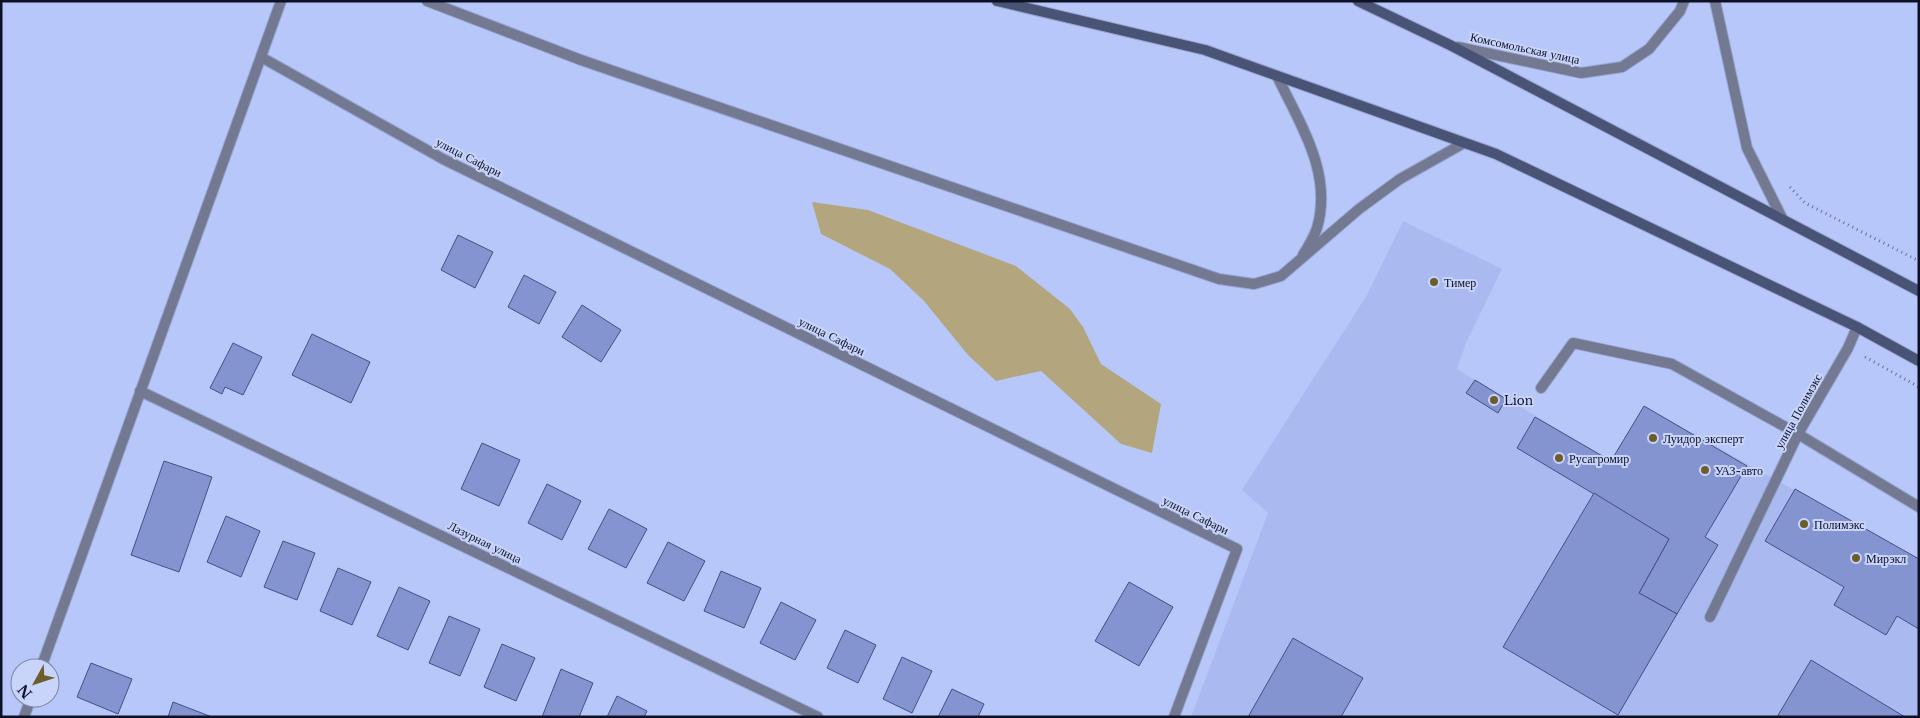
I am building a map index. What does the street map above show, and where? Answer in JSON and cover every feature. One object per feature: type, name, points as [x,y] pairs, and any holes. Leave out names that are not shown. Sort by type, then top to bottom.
[{"type":"main road","points":[[997,1],[1205,50],[1496,154],[1857,327],[1919,361]]},
{"type":"main road","points":[[1358,1],[1450,46],[1919,291]]},
{"type":"street","points":[[45,658],[281,1]]},
{"type":"street","points":[[427,1],[581,60],[1219,279],[1254,284],[1281,276],[1359,209],[1387,189],[1464,143]]},
{"type":"street","name":"Комсомольская улица","points":[[1450,46],[1581,73],[1622,67],[1648,49],[1680,11],[1684,1]]},
{"type":"street","points":[[1715,1],[1747,148],[1782,218]]},
{"type":"street","name":"улица Сафари","points":[[261,57],[443,159],[1237,549],[1174,717]]},
{"type":"street","points":[[1277,76],[1314,150],[1322,190],[1317,228],[1300,261]]},
{"type":"street","name":"улица Полимэкс","points":[[1710,617],[1798,434],[1848,348],[1857,327]]},
{"type":"street","points":[[1541,388],[1573,343],[1672,364],[1798,434],[1919,507]]},
{"type":"street","name":"Лазурная улица","points":[[140,390],[818,717]]},
{"type":"path","points":[[1787,184],[1805,203],[1919,261]]},
{"type":"path","points":[[1848,348],[1919,387]]},
{"type":"shaded area","points":[[812,202],[868,210],[1016,266],[1070,309],[1083,327],[1101,364],[1161,404],[1152,453],[1121,444],[1041,371],[996,381],[968,355],[924,301],[890,269],[821,234]]},
{"type":"shaded area","points":[[1403,221],[1502,269],[1466,343],[1457,369],[1611,461],[1644,406],[1919,560],[1919,717],[1191,717],[1268,513],[1242,490],[1367,295]]},
{"type":"building","points":[[458,235],[493,252],[475,288],[441,270]]},
{"type":"building","points":[[524,275],[556,292],[539,324],[508,307]]},
{"type":"building","points":[[582,305],[621,330],[601,362],[562,337]]},
{"type":"building","points":[[312,334],[370,362],[351,403],[292,375]]},
{"type":"building","points":[[233,343],[262,357],[243,395],[225,387],[222,394],[210,388]]},
{"type":"building","points":[[1475,380],[1506,399],[1498,413],[1466,393]]},
{"type":"building","points":[[1644,406],[1747,466],[1705,537],[1718,545],[1677,614],[1639,593],[1669,539],[1517,448],[1535,417],[1611,461]]},
{"type":"building","points":[[482,443],[520,460],[499,506],[461,489]]},
{"type":"building","points":[[164,461],[212,477],[179,572],[131,555]]},
{"type":"building","points":[[547,484],[581,501],[562,540],[528,523]]},
{"type":"building","points":[[1795,489],[1919,559],[1919,629],[1897,616],[1886,635],[1834,605],[1844,587],[1765,541]]},
{"type":"building","points":[[1594,493],[1669,539],[1639,593],[1677,614],[1618,715],[1503,647]]},
{"type":"building","points":[[609,509],[647,529],[626,568],[588,549]]},
{"type":"building","points":[[226,516],[260,531],[241,577],[207,562]]},
{"type":"building","points":[[283,541],[315,553],[297,600],[264,587]]},
{"type":"building","points":[[668,542],[705,561],[684,601],[647,583]]},
{"type":"building","points":[[338,568],[371,582],[352,625],[320,611]]},
{"type":"building","points":[[721,571],[761,588],[744,628],[704,611]]},
{"type":"building","points":[[1129,582],[1173,607],[1139,666],[1095,641]]},
{"type":"building","points":[[399,587],[430,601],[408,650],[377,636]]},
{"type":"building","points":[[781,602],[816,620],[795,660],[760,643]]},
{"type":"building","points":[[449,616],[480,629],[460,676],[429,663]]},
{"type":"building","points":[[845,630],[876,645],[858,683],[827,668]]},
{"type":"building","points":[[1293,638],[1363,678],[1341,717],[1248,717]]},
{"type":"building","points":[[502,644],[535,658],[516,701],[484,687]]},
{"type":"building","points":[[902,657],[932,671],[912,713],[883,699]]},
{"type":"building","points":[[1811,660],[1905,717],[1777,717]]},
{"type":"building","points":[[91,663],[132,679],[118,714],[77,697]]},
{"type":"building","points":[[561,669],[593,683],[579,717],[542,717]]},
{"type":"building","points":[[952,689],[984,704],[978,717],[938,717]]},
{"type":"building","points":[[617,696],[647,711],[644,717],[607,717]]},
{"type":"building","points":[[173,702],[212,717],[168,717]]},
{"type":"place","name":"Тимер","points":[[1434,282]]},
{"type":"place","name":"Lion","points":[[1494,400]]},
{"type":"place","name":"Луидор эксперт","points":[[1653,438]]},
{"type":"place","name":"Русагромир","points":[[1559,458]]},
{"type":"place","name":"УАЗ-авто","points":[[1705,470]]},
{"type":"place","name":"Полимэкс","points":[[1804,524]]},
{"type":"place","name":"Мирэкл","points":[[1856,558]]}]
